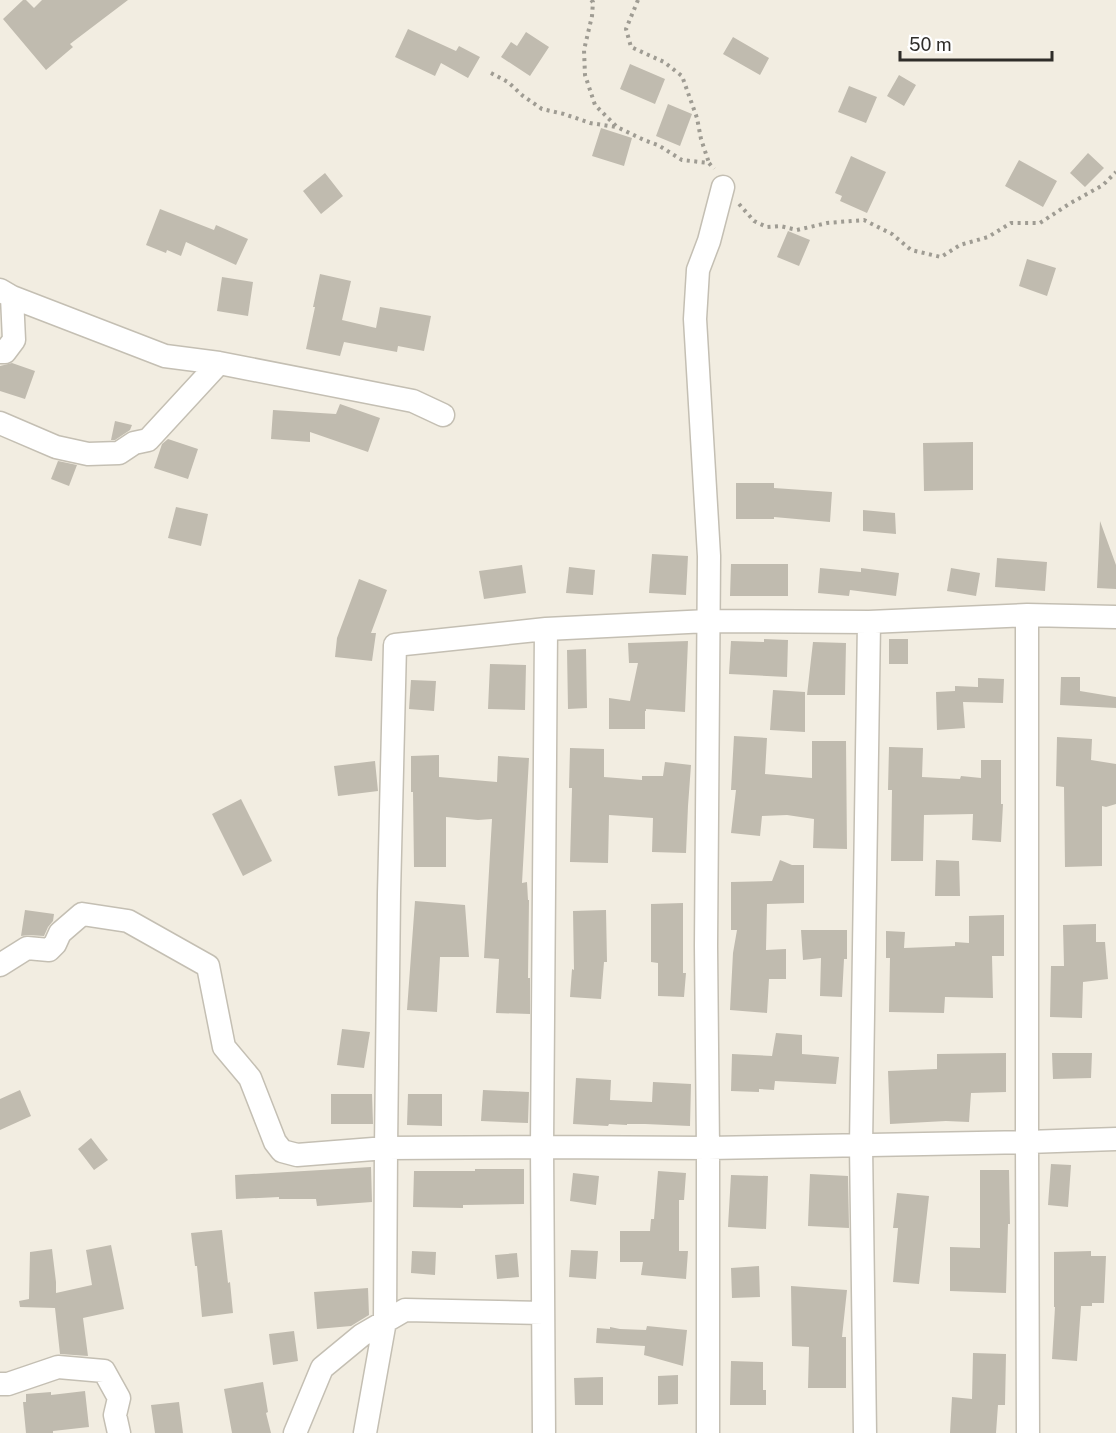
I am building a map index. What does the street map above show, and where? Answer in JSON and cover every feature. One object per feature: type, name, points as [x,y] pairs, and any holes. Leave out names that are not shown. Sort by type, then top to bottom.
[{"type":"street","points":[[708,1433],[706,946],[709,556],[695,297],[698,270],[709,241],[723,187]]},
{"type":"street","points":[[0,352],[5,352],[14,340],[6,294]]},
{"type":"street","points":[[6,294],[165,356],[219,363],[413,401],[443,416]]},
{"type":"street","points":[[0,423],[56,447],[88,454],[118,453],[134,443],[148,440],[219,363]]},
{"type":"street","points":[[364,1433],[385,1321],[389,894],[395,645],[546,629],[708,621],[869,622],[1027,615],[1116,616]]},
{"type":"street","points":[[1027,615],[1028,1433]]},
{"type":"street","points":[[865,1433],[861,1145],[869,622]]},
{"type":"street","points":[[544,1433],[542,1147],[546,629]]},
{"type":"street","points":[[0,965],[27,948],[49,950],[60,933],[82,914],[128,921],[208,966],[224,1047],[250,1078],[275,1142],[282,1151],[297,1155],[386,1148],[708,1148],[1116,1139]]},
{"type":"street","points":[[295,1433],[322,1368],[362,1335],[405,1310],[543,1313]]},
{"type":"street","points":[[0,1384],[8,1384],[58,1366],[104,1371],[119,1398],[115,1415],[119,1433]]},
{"type":"path","points":[[591,0],[593,2],[592,16],[584,50],[585,75],[594,105],[617,127]]},
{"type":"path","points":[[638,0],[626,29],[631,47],[664,62],[682,76],[697,118],[709,163],[718,172],[723,187],[754,220],[767,227],[780,226],[797,230],[827,223],[864,220],[892,234],[911,249],[941,257],[960,245],[988,237],[1011,223],[1040,223],[1103,185],[1116,172]]},
{"type":"path","points":[[491,73],[508,82],[542,109],[590,123],[617,127],[658,145],[682,160],[709,163]]},
{"type":"building","points":[[23,0],[34,8],[42,0],[128,0],[70,44],[73,47],[46,70],[3,19]]},
{"type":"building","points":[[408,29],[456,51],[459,46],[480,57],[468,78],[441,63],[435,76],[395,57]]},
{"type":"building","points":[[526,32],[549,47],[530,76],[501,57],[511,42],[517,46]]},
{"type":"building","points":[[733,37],[769,58],[760,75],[723,54]]},
{"type":"building","points":[[630,64],[665,79],[655,104],[620,89]]},
{"type":"building","points":[[899,75],[916,85],[904,106],[887,96]]},
{"type":"building","points":[[849,86],[877,97],[866,123],[838,112]]},
{"type":"building","points":[[668,104],[692,114],[680,146],[656,136]]},
{"type":"building","points":[[601,128],[632,138],[624,166],[592,156]]},
{"type":"building","points":[[1088,153],[1104,168],[1085,187],[1070,173]]},
{"type":"building","points":[[851,156],[886,172],[867,213],[840,201],[842,196],[835,193]]},
{"type":"building","points":[[1019,160],[1057,181],[1043,207],[1005,186]]},
{"type":"building","points":[[325,173],[343,196],[321,214],[303,191]]},
{"type":"building","points":[[160,209],[214,230],[216,225],[248,239],[236,265],[186,242],[181,256],[146,245]]},
{"type":"building","points":[[788,231],[810,240],[799,266],[777,257]]},
{"type":"building","points":[[1027,259],[1056,268],[1047,296],[1019,286]]},
{"type":"building","points":[[320,274],[351,281],[342,320],[376,328],[380,307],[431,316],[424,351],[398,346],[397,352],[344,342],[340,356],[306,349]]},
{"type":"building","points":[[222,277],[253,282],[248,316],[217,311]]},
{"type":"building","points":[[12,363],[35,371],[25,399],[0,391],[0,366]]},
{"type":"building","points":[[340,404],[380,418],[368,452],[310,432],[310,442],[271,439],[273,410],[336,414]]},
{"type":"building","points":[[115,421],[132,425],[130,430],[115,440],[111,440]]},
{"type":"building","points":[[168,439],[198,449],[188,479],[154,468],[162,444]]},
{"type":"building","points":[[973,442],[973,490],[924,491],[923,443]]},
{"type":"building","points":[[58,461],[77,465],[69,486],[51,479]]},
{"type":"building","points":[[736,483],[774,483],[774,488],[832,492],[830,522],[774,517],[774,519],[736,519]]},
{"type":"building","points":[[176,507],[208,514],[201,546],[168,538]]},
{"type":"building","points":[[863,510],[895,513],[896,534],[863,531]]},
{"type":"building","points":[[1100,521],[1116,565],[1116,589],[1097,588]]},
{"type":"building","points":[[652,554],[688,556],[686,595],[649,593]]},
{"type":"building","points":[[997,558],[1047,562],[1045,591],[995,587]]},
{"type":"building","points":[[731,564],[788,564],[788,596],[730,596]]},
{"type":"building","points":[[522,565],[526,593],[484,599],[479,571]]},
{"type":"building","points":[[569,567],[595,570],[593,595],[566,593]]},
{"type":"building","points":[[820,568],[861,572],[861,568],[899,573],[896,596],[850,590],[849,596],[818,593]]},
{"type":"building","points":[[951,568],[980,573],[976,596],[947,591]]},
{"type":"building","points":[[359,579],[387,590],[371,633],[376,633],[372,661],[335,657],[337,638]]},
{"type":"building","points":[[764,639],[788,640],[787,677],[729,674],[731,641],[764,642]]},
{"type":"building","points":[[889,639],[908,639],[908,664],[889,664]]},
{"type":"building","points":[[688,641],[685,712],[646,709],[645,729],[609,729],[609,698],[630,701],[638,663],[629,663],[628,643]]},
{"type":"building","points":[[813,642],[846,643],[845,695],[807,695]]},
{"type":"building","points":[[586,649],[587,708],[568,709],[567,650]]},
{"type":"building","points":[[490,664],[526,665],[525,710],[488,709]]},
{"type":"building","points":[[1061,677],[1080,677],[1080,691],[1116,697],[1116,708],[1060,705]]},
{"type":"building","points":[[978,678],[1004,679],[1003,703],[963,702],[965,728],[937,730],[936,692],[955,691],[955,686],[978,687]]},
{"type":"building","points":[[411,680],[436,681],[434,711],[409,709]]},
{"type":"building","points":[[773,690],[805,692],[805,732],[770,730]]},
{"type":"building","points":[[734,736],[767,738],[765,774],[812,778],[812,741],[846,741],[847,849],[813,848],[814,819],[787,815],[762,816],[760,836],[731,833],[736,790],[731,790]]},
{"type":"building","points":[[1057,737],[1092,739],[1091,760],[1116,764],[1116,804],[1102,806],[1102,866],[1065,867],[1064,787],[1056,786]]},
{"type":"building","points":[[889,747],[923,748],[922,777],[981,778],[981,760],[1001,760],[1001,804],[1003,804],[1001,842],[972,840],[973,814],[924,815],[923,861],[891,861],[892,790],[888,790]]},
{"type":"building","points":[[570,748],[604,749],[604,777],[642,780],[642,776],[663,776],[665,762],[691,765],[686,853],[652,852],[653,818],[609,815],[608,863],[570,862],[572,788],[569,788]]},
{"type":"building","points":[[439,755],[439,777],[497,782],[498,756],[529,758],[522,883],[527,882],[529,900],[530,1014],[496,1013],[499,959],[484,958],[492,819],[446,817],[446,867],[414,867],[411,756]]},
{"type":"building","points":[[375,761],[378,791],[338,796],[334,766]]},
{"type":"building","points":[[241,799],[272,861],[243,876],[212,814]]},
{"type":"building","points":[[780,860],[792,865],[804,865],[804,903],[767,904],[766,950],[786,949],[786,979],[769,979],[767,1013],[730,1010],[733,953],[737,930],[731,930],[731,882],[772,881]]},
{"type":"building","points":[[936,860],[959,861],[960,896],[935,896]]},
{"type":"building","points":[[415,901],[465,905],[469,957],[440,957],[437,1012],[407,1010]]},
{"type":"building","points":[[683,903],[683,973],[686,973],[684,997],[658,996],[658,963],[651,962],[651,904]]},
{"type":"building","points":[[25,910],[54,914],[53,921],[44,936],[21,936]]},
{"type":"building","points":[[606,910],[607,962],[604,962],[601,999],[570,997],[572,969],[574,970],[573,911]]},
{"type":"building","points":[[1004,915],[1004,956],[992,956],[993,998],[945,997],[944,1013],[889,1012],[890,958],[886,958],[886,931],[905,932],[904,948],[955,946],[955,942],[969,943],[969,916]]},
{"type":"building","points":[[1096,924],[1096,942],[1105,942],[1108,979],[1083,982],[1082,1018],[1050,1017],[1051,966],[1064,966],[1063,925]]},
{"type":"building","points":[[801,930],[847,930],[847,959],[844,959],[842,997],[820,996],[821,958],[803,960]]},
{"type":"building","points":[[342,1029],[370,1032],[364,1068],[337,1065]]},
{"type":"building","points":[[776,1033],[802,1035],[802,1054],[839,1057],[836,1084],[775,1081],[774,1090],[731,1091],[732,1054],[772,1056]]},
{"type":"building","points":[[1006,1053],[1006,1092],[971,1093],[969,1122],[890,1124],[888,1071],[937,1069],[937,1054]]},
{"type":"building","points":[[1052,1053],[1092,1053],[1091,1078],[1053,1079]]},
{"type":"building","points":[[576,1078],[611,1080],[610,1100],[652,1102],[653,1082],[691,1084],[690,1126],[573,1124]]},
{"type":"building","points":[[20,1090],[31,1116],[0,1130],[0,1099]]},
{"type":"building","points":[[483,1090],[529,1092],[528,1123],[481,1121]]},
{"type":"building","points":[[331,1094],[372,1094],[373,1124],[331,1124]]},
{"type":"building","points":[[408,1094],[442,1094],[442,1126],[407,1125]]},
{"type":"building","points":[[91,1138],[108,1160],[94,1170],[78,1149]]},
{"type":"building","points":[[1051,1164],[1071,1165],[1068,1207],[1048,1205]]},
{"type":"building","points":[[371,1167],[372,1202],[317,1206],[316,1199],[279,1199],[279,1197],[236,1199],[235,1175]]},
{"type":"building","points":[[475,1169],[524,1169],[524,1204],[463,1205],[463,1208],[413,1207],[414,1171],[475,1171]]},
{"type":"building","points":[[980,1170],[1009,1170],[1010,1224],[1008,1224],[1006,1293],[950,1291],[950,1247],[980,1248]]},
{"type":"building","points":[[658,1171],[686,1173],[684,1200],[679,1200],[679,1251],[688,1251],[686,1279],[641,1275],[643,1262],[620,1262],[620,1231],[650,1231],[651,1219],[654,1219]]},
{"type":"building","points":[[573,1173],[599,1176],[596,1205],[570,1201]]},
{"type":"building","points":[[810,1174],[848,1176],[849,1228],[808,1226]]},
{"type":"building","points":[[731,1175],[768,1176],[766,1229],[728,1227]]},
{"type":"building","points":[[897,1193],[929,1196],[919,1284],[893,1282],[898,1228],[893,1228]]},
{"type":"building","points":[[222,1230],[233,1313],[202,1317],[191,1233]]},
{"type":"building","points":[[111,1245],[124,1309],[83,1318],[88,1356],[60,1354],[55,1308],[20,1307],[19,1301],[29,1299],[30,1252],[52,1249],[56,1293],[92,1285],[86,1250]]},
{"type":"building","points":[[571,1250],[598,1251],[596,1279],[569,1277]]},
{"type":"building","points":[[412,1251],[436,1252],[435,1275],[411,1273]]},
{"type":"building","points":[[1091,1251],[1091,1256],[1106,1256],[1104,1303],[1081,1306],[1077,1361],[1052,1359],[1055,1307],[1054,1252]]},
{"type":"building","points":[[517,1253],[519,1277],[497,1279],[495,1255]]},
{"type":"building","points":[[759,1266],[760,1297],[732,1298],[731,1268]]},
{"type":"building","points":[[791,1286],[847,1290],[842,1337],[846,1337],[846,1388],[808,1388],[809,1347],[792,1346]]},
{"type":"building","points":[[368,1288],[369,1315],[351,1326],[317,1329],[314,1292]]},
{"type":"building","points":[[647,1326],[687,1330],[683,1366],[644,1355],[645,1346],[596,1343],[597,1328],[646,1330]]},
{"type":"building","points":[[294,1331],[298,1361],[273,1365],[269,1334]]},
{"type":"building","points":[[973,1353],[1006,1354],[1005,1405],[998,1405],[996,1433],[950,1433],[952,1397],[972,1399]]},
{"type":"building","points":[[731,1361],[763,1362],[763,1390],[766,1390],[766,1405],[730,1405]]},
{"type":"building","points":[[678,1375],[678,1404],[658,1405],[658,1376]]},
{"type":"building","points":[[603,1377],[603,1405],[575,1405],[574,1378]]},
{"type":"building","points":[[263,1382],[268,1412],[266,1413],[271,1433],[232,1433],[224,1389]]},
{"type":"building","points":[[85,1391],[89,1427],[53,1431],[53,1433],[26,1433],[23,1402],[26,1402],[26,1394],[51,1392],[51,1395]]},
{"type":"building","points":[[179,1402],[183,1433],[155,1433],[151,1405]]}]
